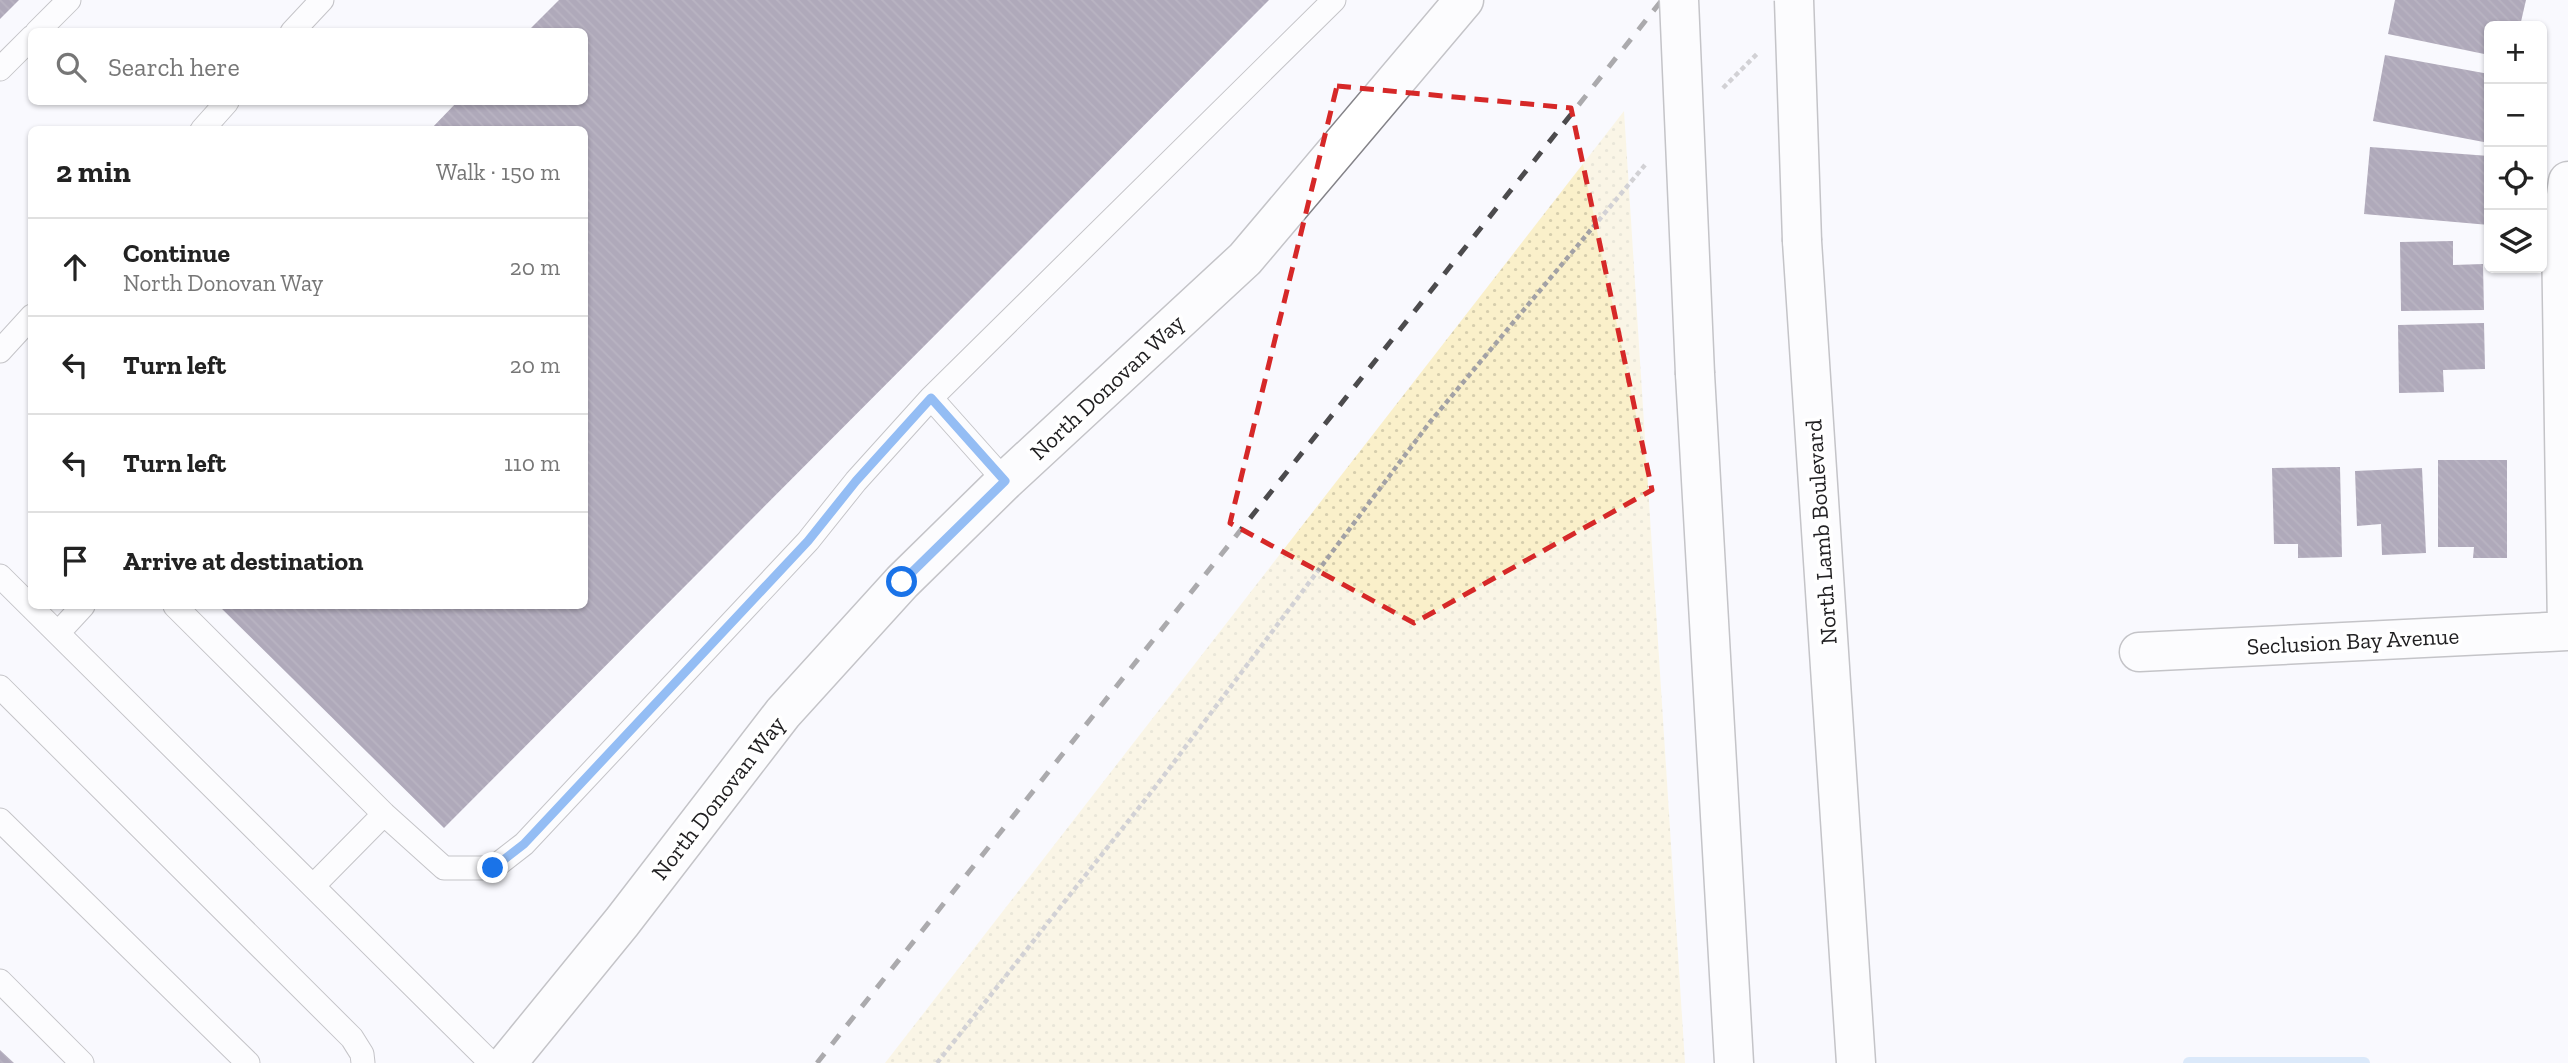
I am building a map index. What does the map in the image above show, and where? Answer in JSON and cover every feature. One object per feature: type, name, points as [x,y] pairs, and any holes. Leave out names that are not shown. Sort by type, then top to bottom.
[{"type":"street","name":"North Donovan Way","points":[[507,1063],[622,922],[783,713],[902,582],[1005,481],[1245,259],[1464,0]]},
{"type":"street","points":[[1679,0],[1695,373],[1734,1063]]},
{"type":"street","name":"North Lamb Boulevard","points":[[1794,0],[1802,241],[1856,1063]]},
{"type":"street","points":[[2567,630],[2561,232],[2568,181]]},
{"type":"street","name":"Seclusion Bay Avenue","points":[[2139,652],[2567,630]]},
{"type":"lane","points":[[41,28],[69,0]]},
{"type":"lane","points":[[296,28],[322,0]]},
{"type":"lane","points":[[178,609],[384,814],[444,868],[493,868],[524,844],[808,541],[856,481],[931,398],[1334,0]]},
{"type":"lane","points":[[0,69],[28,41]]},
{"type":"lane","points":[[206,126],[225,105]]},
{"type":"lane","points":[[0,351],[28,320]]},
{"type":"lane","points":[[931,398],[1005,481]]},
{"type":"lane","points":[[0,576],[28,604]]},
{"type":"lane","points":[[34,609],[491,1063]]},
{"type":"lane","points":[[58,633],[80,609]]},
{"type":"lane","points":[[0,687],[352,1038],[362,1054],[363,1063]]},
{"type":"lane","points":[[314,885],[384,814]]},
{"type":"lane","points":[[0,820],[248,1063]]},
{"type":"lane","points":[[0,981],[82,1063]]},
{"type":"path","points":[[1717,93],[1765,47]]},
{"type":"path","points":[[937,1063],[1156,786],[1430,422],[1632,177],[1651,159]]},
{"type":"highlighted area","points":[[1337,86],[1571,108],[1652,490],[1414,623],[1230,523]]},
{"type":"sand","points":[[1624,111],[1685,1063],[885,1063]]},
{"type":"building","points":[[0,0],[19,0],[0,19]]},
{"type":"building","points":[[559,0],[1269,0],[444,828],[222,609],[588,609],[588,126],[434,126],[454,105],[588,105],[588,28],[531,28]]},
{"type":"building","points":[[2395,0],[2526,0],[2521,21],[2484,21],[2484,54],[2388,34]]},
{"type":"building","points":[[2385,55],[2484,73],[2484,142],[2373,121]]},
{"type":"building","points":[[2370,147],[2484,156],[2484,225],[2364,214]]},
{"type":"building","points":[[2453,241],[2453,265],[2483,264],[2484,310],[2401,311],[2400,242]]},
{"type":"building","points":[[2484,323],[2485,369],[2443,370],[2444,392],[2399,393],[2398,325]]},
{"type":"building","points":[[2438,460],[2507,460],[2507,558],[2473,558],[2474,547],[2438,547]]},
{"type":"building","points":[[2340,467],[2342,557],[2298,558],[2298,544],[2274,544],[2272,468]]},
{"type":"building","points":[[2422,468],[2426,553],[2382,555],[2381,524],[2357,526],[2355,471]]},
{"type":"building","points":[[0,1050],[14,1063],[0,1063]]},
{"type":"waterway","points":[[2189,1063],[2364,1063]]},
{"type":"railway","points":[[817,1063],[1662,0]]},
{"type":"route","points":[[493,868],[524,844],[808,541],[856,481],[931,398],[1005,481],[902,582]]}]
